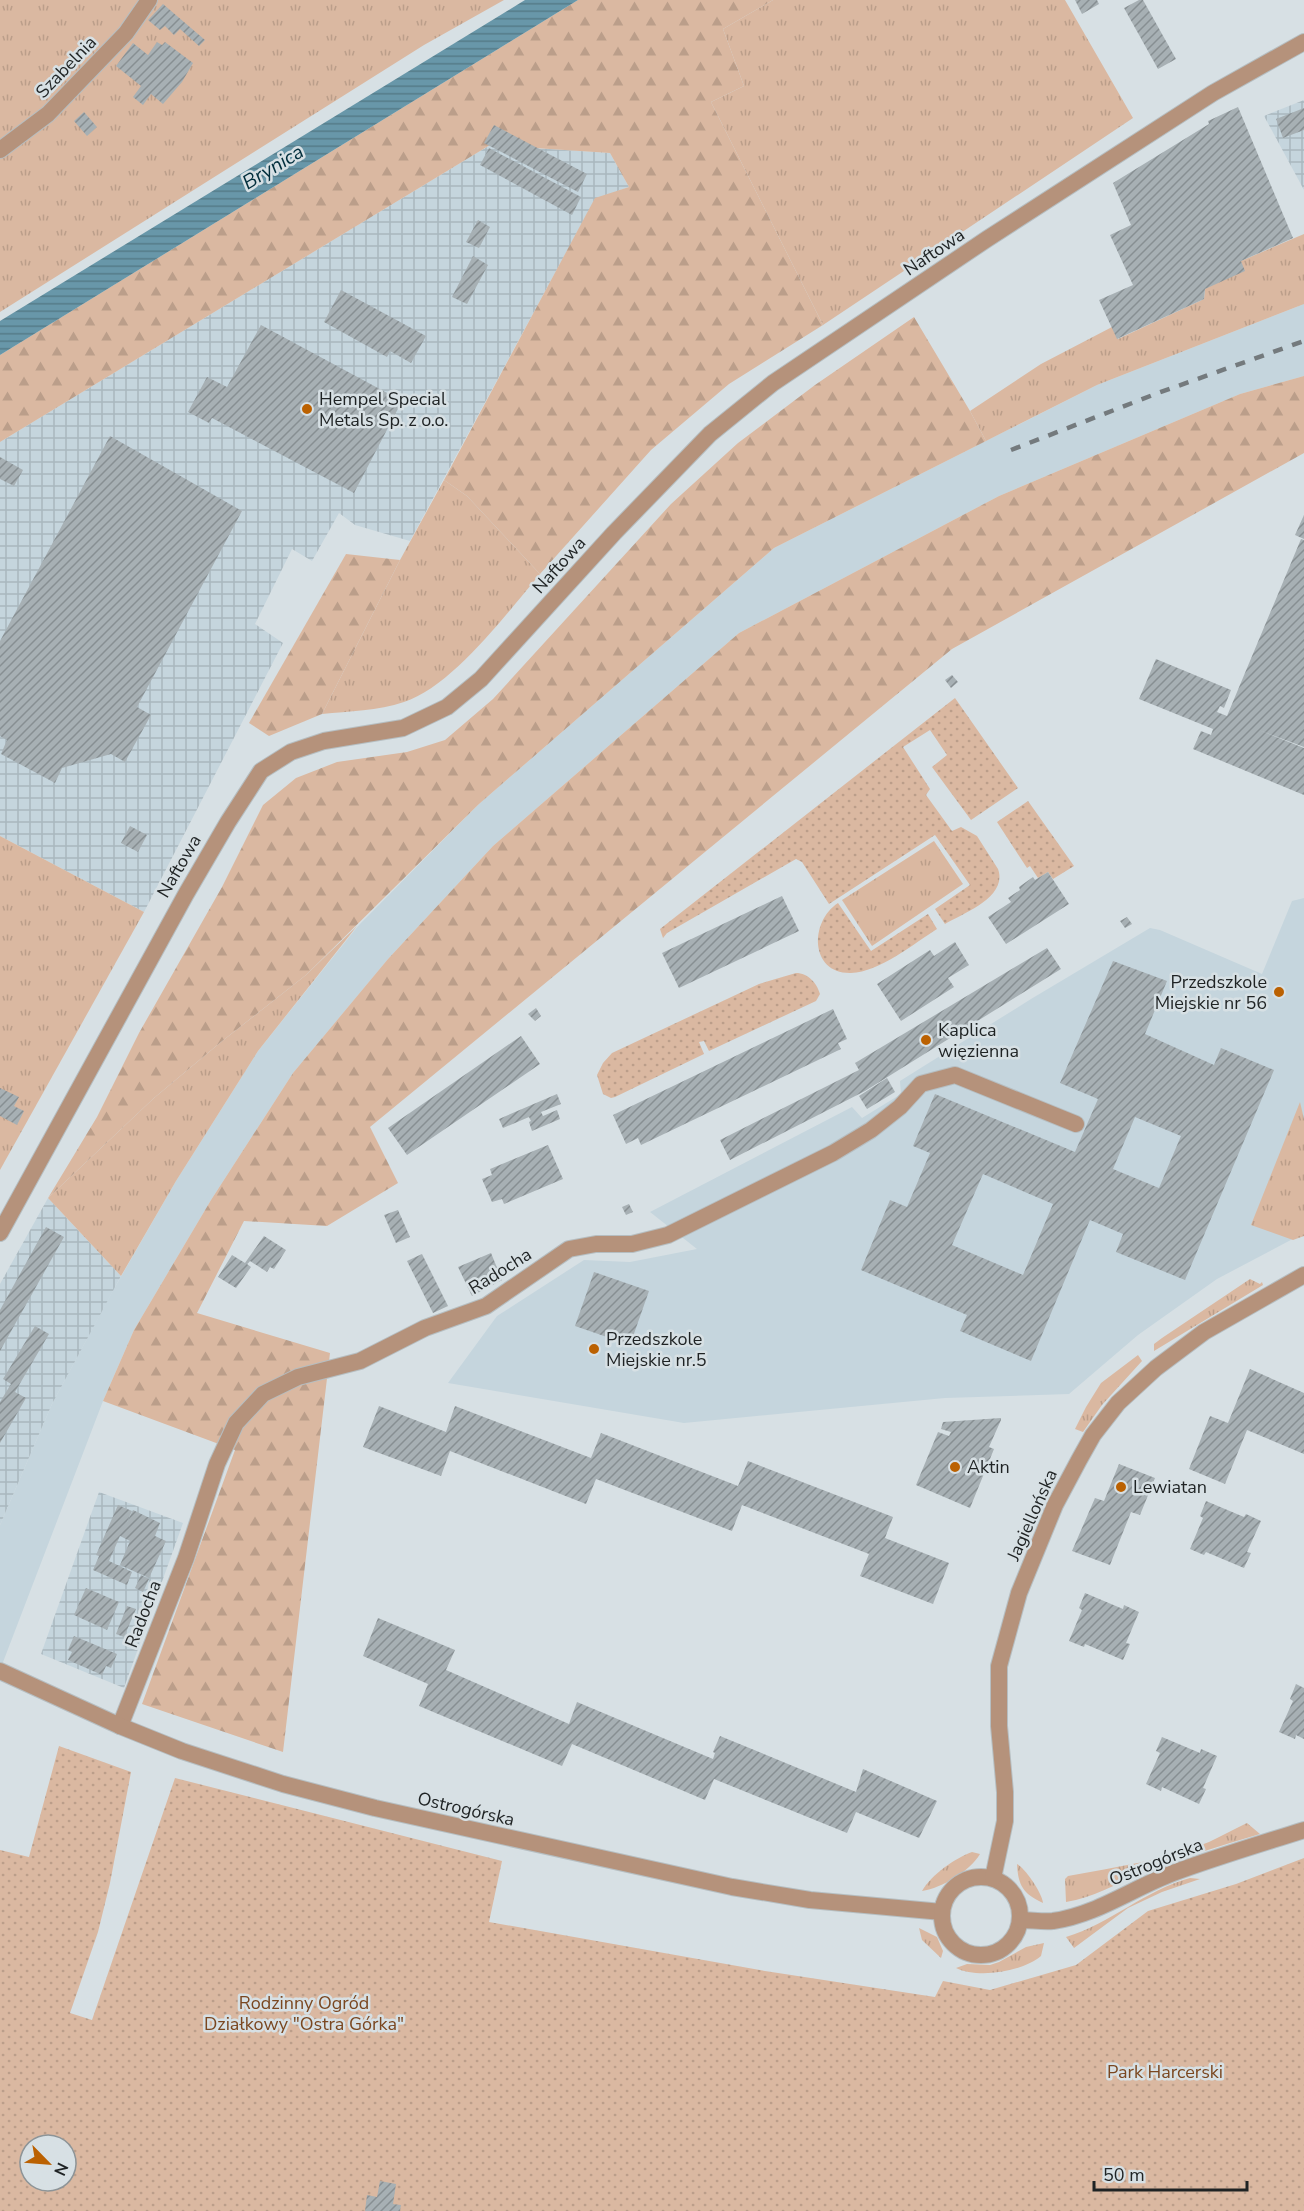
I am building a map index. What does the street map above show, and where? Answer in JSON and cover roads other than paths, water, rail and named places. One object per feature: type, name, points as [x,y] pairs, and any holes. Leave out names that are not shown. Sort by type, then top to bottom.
[{"type":"street","name":"Szabelnia","points":[[0,150],[48,114],[126,33],[149,0]]},
{"type":"street","name":"Naftowa","points":[[0,1233],[186,894],[261,771],[291,752],[324,741],[403,728],[447,707],[481,679],[614,533],[710,434],[773,383],[987,239],[1213,93],[1304,42]]},
{"type":"street","name":"Radocha","points":[[120,1726],[186,1558],[217,1464],[236,1423],[263,1394],[298,1377],[360,1361],[425,1328],[486,1306],[569,1249],[596,1244],[632,1244],[668,1235],[852,1142],[900,1107],[921,1084],[955,1075],[1076,1125]]},
{"type":"street","name":"Jagiellońska","points":[[993,1878],[1005,1821],[1005,1792],[999,1726],[999,1666],[1018,1593],[1055,1505],[1094,1435],[1118,1403],[1156,1368],[1204,1332],[1304,1275]]},
{"type":"street","name":"Ostrogórska","points":[[0,1671],[120,1726],[183,1751],[257,1776],[375,1808],[693,1879],[771,1894],[942,1912]]},
{"type":"street","name":"Ostrogórska","points":[[1021,1920],[1052,1921],[1071,1916],[1102,1905],[1146,1883],[1173,1873],[1304,1830]]},
{"type":"street","points":[[979,1876],[993,1878],[1005,1884],[1014,1894],[1020,1906],[1021,1920],[1018,1931],[1003,1949],[981,1956],[969,1954],[958,1949],[951,1942],[942,1923],[942,1912],[946,1899],[954,1887],[966,1880],[979,1876]]},
{"type":"water","name":"Brynica","points":[[525,0],[578,0],[0,355],[0,321]]},
{"type":"railway","points":[[1011,450],[1158,393],[1304,341]]},
{"type":"place","name":"Hempel Special Metals Sp. z o.o.","points":[[307,409]]},
{"type":"place","name":"Przedszkole Miejskie nr 56","points":[[1279,992]]},
{"type":"place","name":"Kaplica więzienna","points":[[926,1040]]},
{"type":"place","name":"Przedszkole Miejskie nr.5","points":[[594,1349]]},
{"type":"place","name":"Aktin","points":[[955,1467]]},
{"type":"place","name":"Lewiatan","points":[[1121,1487]]},
{"type":"park label","name":"Rodzinny Ogród Działkowy \"Ostra Górka\"","points":[[304,2013]]},
{"type":"park label","name":"Park Harcerski","points":[[1165,2072]]}]
